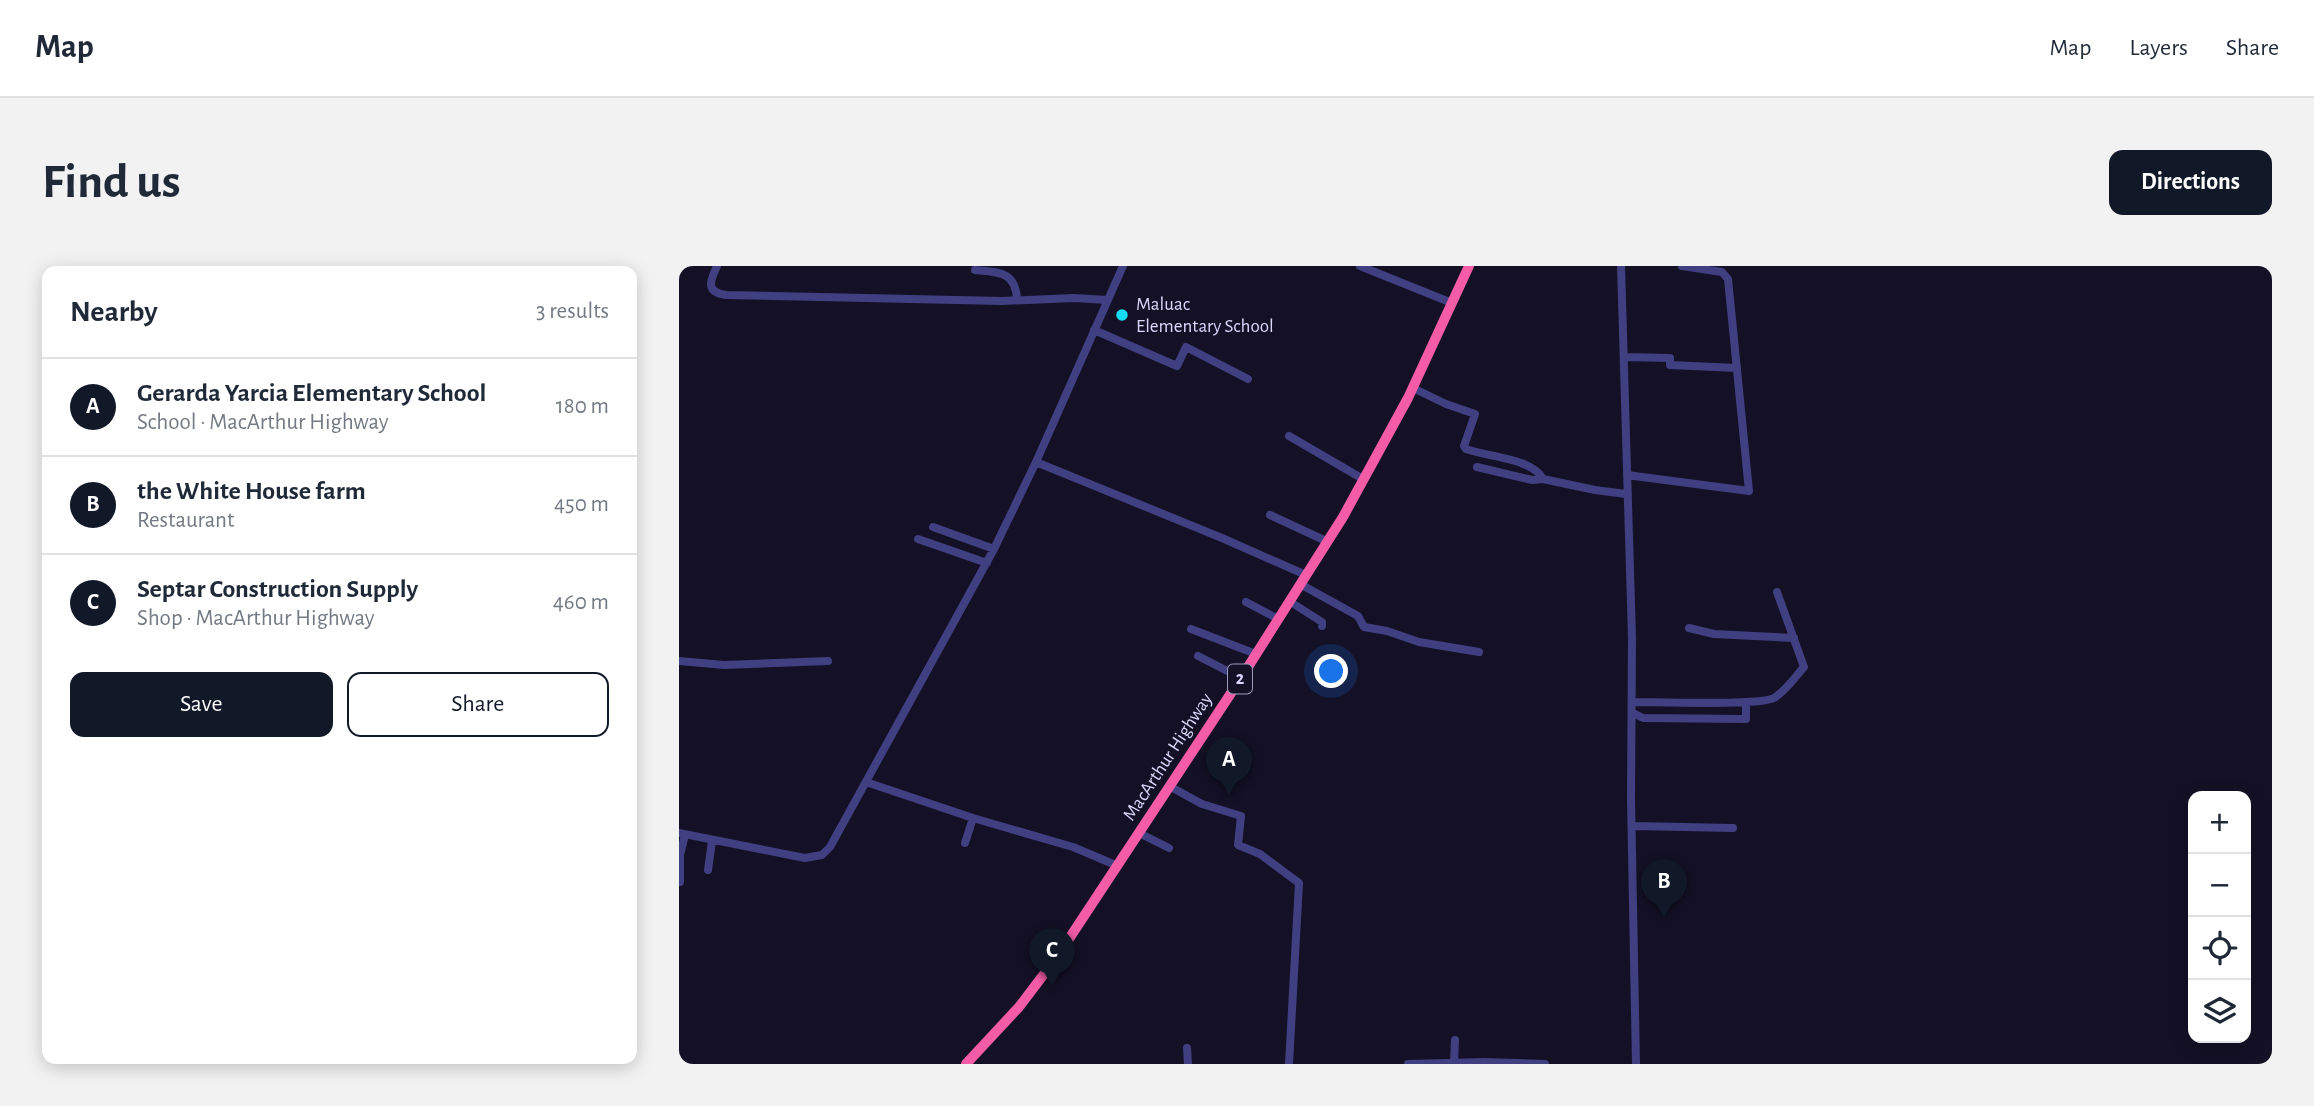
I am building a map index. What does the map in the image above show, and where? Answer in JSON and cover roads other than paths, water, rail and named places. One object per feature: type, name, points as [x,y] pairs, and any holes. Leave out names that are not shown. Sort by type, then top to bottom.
[{"type":"highway","name":"MacArthur Highway","points":[[966,1064],[1037,985],[1241,678],[1343,517],[1413,388],[1469,266]]},
{"type":"street","points":[[717,266],[710,282],[715,292],[726,295],[1107,300]]},
{"type":"street","points":[[680,881],[682,834],[804,858],[817,857],[830,847],[986,563],[1035,462],[1123,266]]},
{"type":"street","points":[[1360,266],[1451,303]]},
{"type":"street","points":[[1621,266],[1633,713],[1631,799],[1636,1064]]},
{"type":"street","points":[[1627,475],[1749,491],[1728,279],[1722,272],[1682,266]]},
{"type":"street","points":[[975,270],[998,272],[1008,277],[1016,289],[1017,300]]},
{"type":"street","points":[[1094,330],[1177,366],[1186,347],[1248,379]]},
{"type":"street","points":[[1625,356],[1669,358],[1670,365],[1737,368]]},
{"type":"street","points":[[1413,388],[1475,414],[1464,446],[1466,449],[1527,465],[1539,471],[1543,479]]},
{"type":"street","points":[[1289,436],[1363,479]]},
{"type":"street","points":[[1035,462],[1222,538],[1303,580],[1358,615],[1361,624],[1369,628],[1419,642],[1479,652]]},
{"type":"street","points":[[1477,467],[1532,480],[1543,479],[1626,494]]},
{"type":"street","points":[[1270,515],[1326,541]]},
{"type":"street","points":[[933,527],[993,549]]},
{"type":"street","points":[[918,538],[986,563]]},
{"type":"street","points":[[1632,702],[1746,702],[1772,699],[1787,687],[1804,667],[1777,592]]},
{"type":"street","points":[[1289,601],[1319,619],[1322,626]]},
{"type":"street","points":[[1246,602],[1278,619]]},
{"type":"street","points":[[1689,628],[1714,634],[1794,638]]},
{"type":"street","points":[[1191,629],[1256,653]]},
{"type":"street","points":[[1198,656],[1241,678]]},
{"type":"street","points":[[679,661],[724,665],[828,661]]},
{"type":"street","points":[[1633,713],[1643,718],[1746,719],[1746,702]]},
{"type":"street","points":[[866,782],[973,818],[1073,847],[1118,866]]},
{"type":"street","points":[[1170,786],[1202,804],[1241,816],[1238,845],[1260,853],[1299,883],[1289,1064]]},
{"type":"street","points":[[965,843],[973,818]]},
{"type":"street","points":[[1633,826],[1733,828]]},
{"type":"street","points":[[1139,833],[1169,848]]},
{"type":"street","points":[[708,870],[712,841]]},
{"type":"street","points":[[1454,1040],[1456,1063]]},
{"type":"street","points":[[1187,1048],[1188,1064]]},
{"type":"street","points":[[1408,1064],[1545,1064]]},
{"type":"place","name":"Maluac Elementary School","points":[[1122,315]]},
{"type":"place","name":"Gerarda Yarcia Elementary School","points":[[1229,795]]},
{"type":"place","name":"the White House farm","points":[[1664,917]]},
{"type":"place","name":"Septar Construction Supply","points":[[1052,986]]}]
